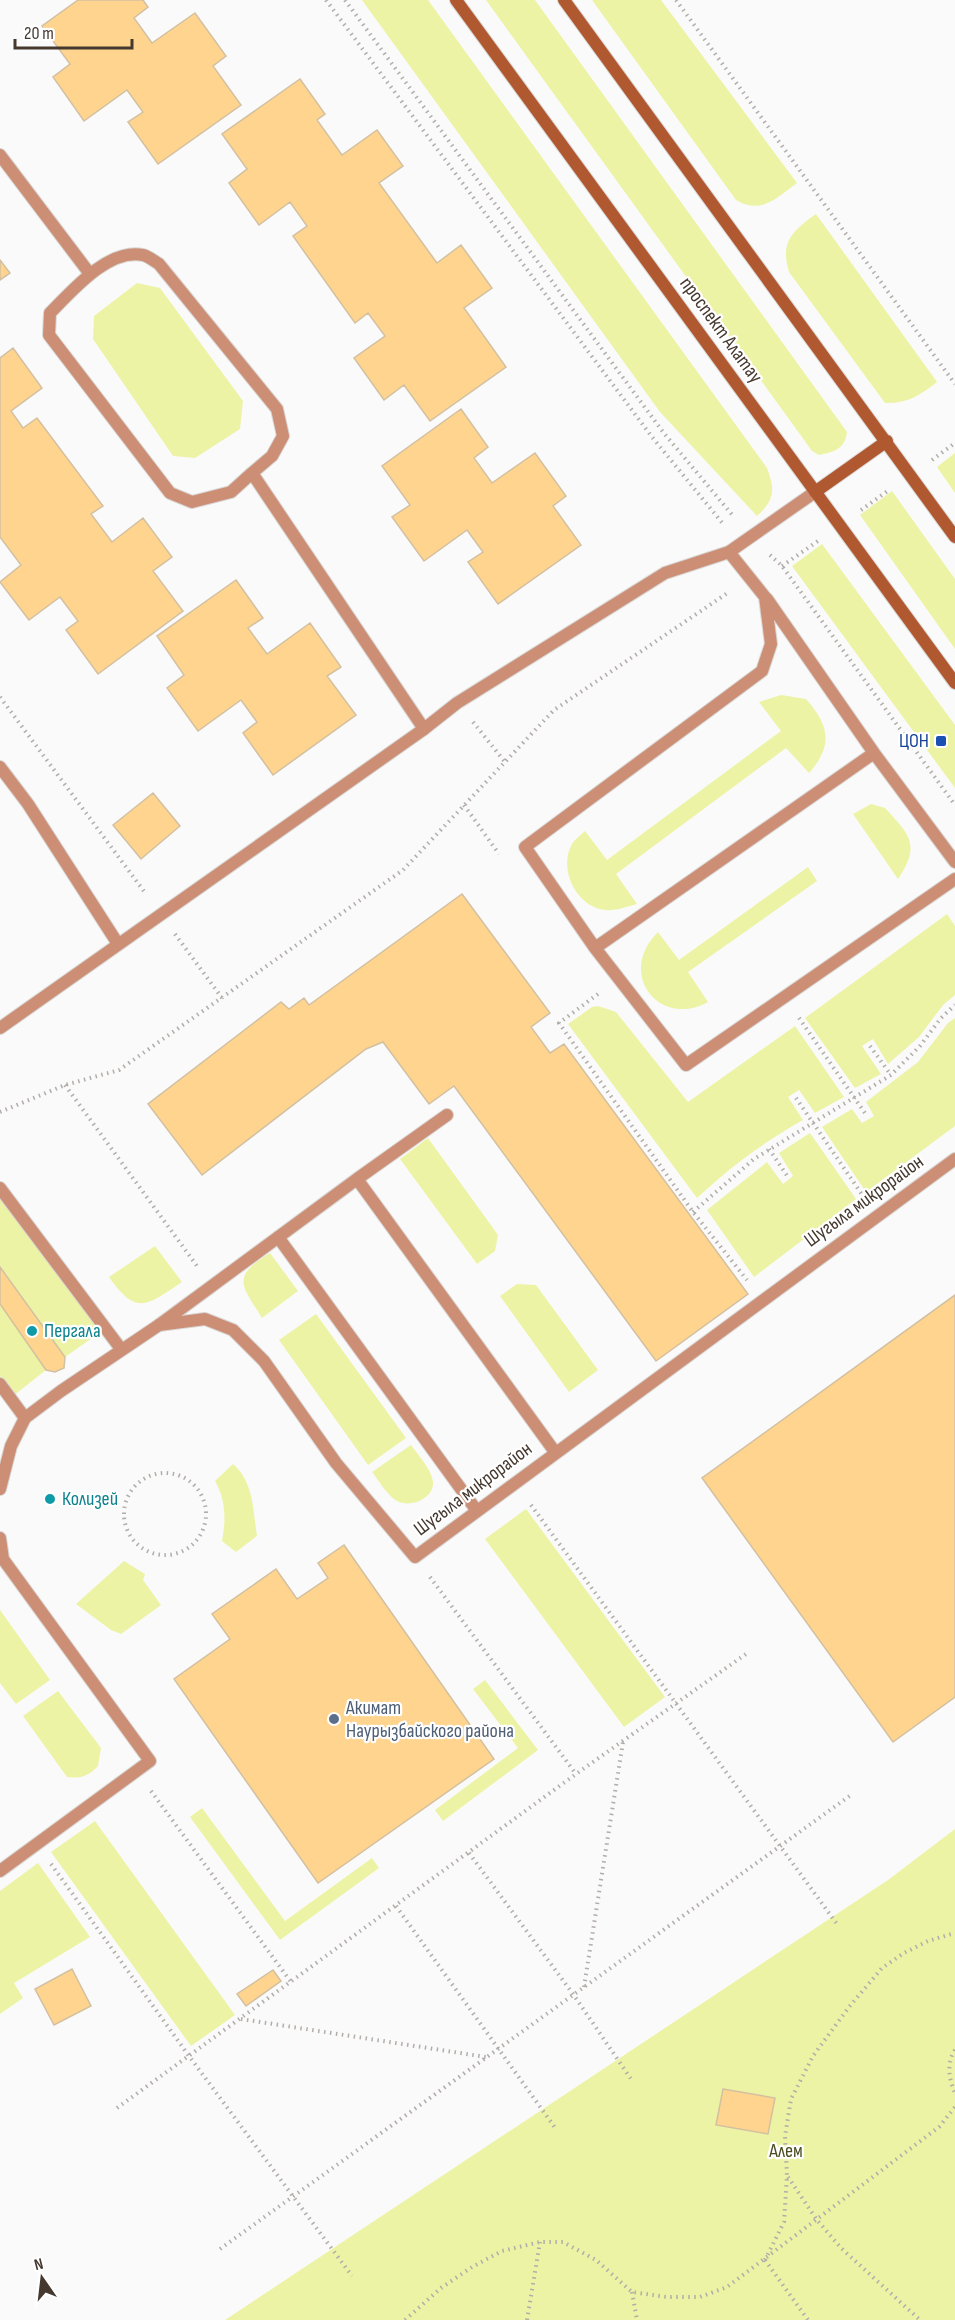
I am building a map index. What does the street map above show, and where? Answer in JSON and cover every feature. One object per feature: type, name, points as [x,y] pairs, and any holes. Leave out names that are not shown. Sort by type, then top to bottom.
[{"type":"main road","name":"проспект Алатау","points":[[456,0],[955,683]]},
{"type":"main road","points":[[564,0],[955,537]]},
{"type":"main road","points":[[815,492],[887,441]]},
{"type":"street","points":[[0,155],[90,274]]},
{"type":"street","points":[[128,254],[145,255],[159,264],[277,409],[283,436],[272,456],[231,492],[192,502],[170,493],[49,335],[50,313],[90,274],[128,254]]},
{"type":"street","points":[[252,473],[424,729]]},
{"type":"street","points":[[0,1028],[424,729],[457,703],[665,573],[729,552],[815,492]]},
{"type":"street","points":[[729,552],[765,597],[874,753],[955,862]]},
{"type":"street","points":[[765,597],[771,644],[762,671],[525,847],[595,948],[686,1065],[955,879]]},
{"type":"street","points":[[595,948],[874,753]]},
{"type":"street","points":[[0,767],[28,804],[118,944]]},
{"type":"street","points":[[159,1325],[447,1115]]},
{"type":"street","name":"Шугыла микрорайон","points":[[0,1489],[11,1446],[25,1418],[61,1390],[159,1325],[206,1319],[233,1330],[264,1361],[336,1463],[415,1557],[955,1159]]},
{"type":"street","points":[[357,1179],[555,1452]]},
{"type":"street","points":[[0,1188],[122,1349]]},
{"type":"street","points":[[278,1237],[477,1511]]},
{"type":"street","points":[[0,1384],[25,1418]]},
{"type":"street","points":[[0,1539],[3,1559],[150,1761],[0,1871]]},
{"type":"path","points":[[326,0],[652,437],[740,545]]},
{"type":"path","points":[[345,0],[663,432],[751,537],[782,566],[955,806]]},
{"type":"path","points":[[676,0],[955,384]]},
{"type":"path","points":[[931,461],[955,443]]},
{"type":"path","points":[[858,512],[891,489]]},
{"type":"path","points":[[782,566],[820,539]]},
{"type":"path","points":[[0,1112],[65,1085],[119,1070],[403,870],[554,710],[750,578]]},
{"type":"path","points":[[0,698],[222,998]]},
{"type":"path","points":[[457,703],[505,762]]},
{"type":"path","points":[[619,978],[559,1023],[693,1212],[747,1281]]},
{"type":"path","points":[[784,997],[867,1116]]},
{"type":"path","points":[[693,1212],[746,1165],[769,1149],[855,1099],[891,1075],[955,1005]]},
{"type":"path","points":[[870,1046],[891,1075]]},
{"type":"path","points":[[65,1085],[212,1286]]},
{"type":"path","points":[[796,1098],[876,1216]]},
{"type":"path","points":[[769,1149],[788,1176]]},
{"type":"path","points":[[168,1472],[181,1476],[194,1483],[202,1494],[207,1508],[206,1522],[201,1535],[182,1552],[168,1555],[142,1550],[132,1540],[126,1529],[124,1509],[131,1490],[140,1480],[153,1474],[168,1472]]},
{"type":"path","points":[[515,1482],[837,1924]]},
{"type":"path","points":[[415,1557],[576,1774]]},
{"type":"path","points":[[117,2108],[576,1774],[746,1654]]},
{"type":"path","points":[[584,1987],[623,1742]]},
{"type":"path","points":[[136,1771],[291,1982]]},
{"type":"path","points":[[220,2249],[851,1795]]},
{"type":"path","points":[[37,1844],[351,2276]]},
{"type":"path","points":[[469,1853],[573,1994],[631,2079]]},
{"type":"path","points":[[396,1906],[556,2128]]},
{"type":"path","points":[[765,2260],[784,2222],[788,2176],[785,2136],[791,2099],[813,2056],[849,2007],[882,1968],[928,1941],[955,1933]]},
{"type":"path","points":[[240,2019],[486,2057]]},
{"type":"path","points":[[955,2050],[951,2055],[948,2078],[955,2093]]},
{"type":"path","points":[[405,2320],[441,2288],[472,2267],[502,2251],[540,2242],[563,2242],[596,2260],[632,2292],[667,2297],[700,2297],[727,2287],[939,2127],[955,2107]]},
{"type":"path","points":[[788,2176],[817,2220],[842,2248],[920,2320]]},
{"type":"path","points":[[527,2320],[540,2242]]},
{"type":"path","points":[[765,2260],[808,2320]]},
{"type":"path","points":[[632,2292],[637,2320]]},
{"type":"green space","points":[[362,0],[428,0],[767,468],[772,494],[767,505],[757,516],[660,412]]},
{"type":"green space","points":[[486,0],[535,0],[847,432],[844,442],[838,449],[819,455],[812,451]]},
{"type":"green space","points":[[592,0],[661,0],[797,183],[775,199],[761,205],[754,206],[736,200]]},
{"type":"green space","points":[[816,214],[937,382],[919,395],[900,402],[885,403],[789,272],[786,253],[790,238],[800,226]]},
{"type":"green space","points":[[137,283],[160,288],[243,401],[240,429],[195,458],[173,456],[93,339],[94,316]]},
{"type":"green space","points":[[955,453],[955,493],[937,467]]},
{"type":"green space","points":[[892,491],[955,579],[955,649],[860,515]]},
{"type":"green space","points":[[822,544],[955,725],[955,788],[792,566]]},
{"type":"green space","points":[[781,695],[806,699],[824,727],[825,745],[817,763],[809,773],[786,748],[616,874],[637,904],[605,910],[586,902],[572,885],[567,864],[568,854],[575,840],[585,831],[607,860],[781,731],[759,702]]},
{"type":"green space","points":[[871,804],[885,808],[901,826],[910,841],[909,857],[898,879],[853,814]]},
{"type":"green space","points":[[808,867],[817,881],[688,972],[708,1002],[690,1008],[674,1008],[660,1003],[649,992],[642,979],[641,964],[646,948],[658,932],[679,960]]},
{"type":"green space","points":[[947,914],[955,926],[955,995],[943,1005],[919,1037],[888,1064],[873,1039],[862,1046],[881,1074],[855,1088],[805,1018]]},
{"type":"green space","points":[[598,1006],[616,1012],[688,1102],[795,1026],[844,1097],[815,1113],[799,1090],[788,1097],[803,1120],[748,1156],[697,1198],[568,1024],[592,1007]]},
{"type":"green space","points":[[955,1018],[955,1126],[866,1192],[822,1127],[852,1109],[862,1123],[874,1116],[866,1102],[918,1062],[948,1023]]},
{"type":"green space","points":[[810,1133],[856,1199],[754,1277],[707,1210],[767,1162],[783,1184],[793,1176],[779,1153]]},
{"type":"green space","points":[[428,1138],[498,1235],[495,1251],[477,1264],[400,1159]]},
{"type":"green space","points":[[0,1193],[102,1331],[65,1357],[0,1267]]},
{"type":"green space","points":[[155,1246],[182,1282],[151,1301],[135,1302],[127,1298],[109,1277]]},
{"type":"green space","points":[[270,1253],[298,1291],[262,1318],[243,1282],[249,1268]]},
{"type":"green space","points":[[517,1284],[536,1285],[598,1370],[569,1392],[500,1296]]},
{"type":"green space","points":[[0,1304],[46,1370],[13,1396],[0,1378]]},
{"type":"green space","points":[[316,1314],[406,1438],[368,1465],[279,1340]]},
{"type":"green space","points":[[411,1445],[430,1473],[433,1482],[430,1493],[425,1497],[414,1503],[402,1503],[383,1488],[372,1472]]},
{"type":"green space","points":[[233,1464],[240,1471],[249,1488],[257,1536],[236,1552],[222,1541],[224,1510],[215,1481]]},
{"type":"green space","points":[[526,1509],[665,1697],[624,1727],[485,1539]]},
{"type":"green space","points":[[124,1561],[145,1574],[143,1580],[161,1605],[121,1634],[111,1630],[76,1604]]},
{"type":"green space","points":[[0,1610],[50,1680],[16,1704],[0,1683]]},
{"type":"green space","points":[[485,1680],[538,1750],[443,1821],[435,1810],[518,1748],[473,1689]]},
{"type":"green space","points":[[58,1691],[101,1748],[98,1766],[84,1776],[67,1777],[23,1716]]},
{"type":"green space","points":[[202,1808],[285,1921],[372,1858],[379,1868],[280,1940],[190,1817]]},
{"type":"green space","points":[[95,1821],[235,2015],[191,2046],[51,1852]]},
{"type":"green space","name":"Алем","points":[[955,1829],[955,2320],[225,2320],[888,1880]]},
{"type":"green space","points":[[38,1863],[90,1937],[14,1983],[23,1998],[0,2014],[0,1891]]},
{"type":"building","points":[[78,0],[143,0],[148,7],[134,18],[152,43],[195,13],[226,56],[213,66],[241,105],[158,164],[128,122],[143,112],[127,90],[84,121],[53,77],[70,64],[42,26]]},
{"type":"building","points":[[300,79],[325,114],[317,120],[342,155],[377,130],[403,166],[379,183],[437,263],[461,245],[492,288],[464,308],[506,367],[430,421],[404,385],[384,400],[354,358],[385,336],[368,313],[355,323],[293,236],[307,226],[290,202],[259,225],[229,183],[247,169],[222,134]]},
{"type":"building","points":[[0,260],[10,273],[0,280]]},
{"type":"building","points":[[13,348],[42,388],[11,411],[23,428],[37,418],[103,506],[91,514],[112,542],[143,518],[172,557],[153,571],[183,611],[98,674],[66,630],[78,621],[60,597],[29,620],[0,582],[21,565],[0,537],[0,358]]},
{"type":"building","points":[[461,409],[488,447],[474,458],[492,483],[535,453],[566,496],[553,506],[581,545],[498,604],[468,562],[483,552],[467,530],[424,561],[392,517],[410,505],[382,466]]},
{"type":"building","points":[[236,580],[263,618],[248,628],[267,654],[310,623],[341,667],[327,676],[356,715],[273,775],[243,733],[257,722],[241,700],[198,731],[167,688],[184,675],[157,636]]},
{"type":"building","points":[[153,793],[180,826],[141,859],[113,825]]},
{"type":"building","points":[[462,894],[550,1013],[531,1027],[550,1053],[564,1044],[748,1294],[656,1361],[454,1086],[429,1104],[383,1042],[366,1049],[202,1175],[148,1104],[281,1002],[289,1009],[304,998],[309,1005]]},
{"type":"building","name":"Пергала","points":[[0,1267],[65,1357],[64,1368],[55,1372],[46,1370],[0,1304]]},
{"type":"building","points":[[955,1295],[955,1697],[893,1742],[702,1478]]},
{"type":"building","name":"Акимат Наурызбайского района","points":[[344,1545],[494,1759],[318,1883],[174,1679],[230,1639],[212,1614],[276,1569],[297,1599],[328,1578],[318,1563]]},
{"type":"building","points":[[72,1969],[91,2006],[54,2025],[35,1989]]},
{"type":"building","points":[[273,1970],[281,1981],[246,2006],[237,1994]]},
{"type":"building","points":[[723,2089],[775,2098],[768,2134],[716,2125]]},
{"type":"place","name":"ЦОН","points":[[941,741]]},
{"type":"place","name":"Пергала","points":[[32,1331]]},
{"type":"place","name":"Колизей","points":[[50,1499]]},
{"type":"place","name":"Акимат Наурызбайского района","points":[[334,1719]]}]
